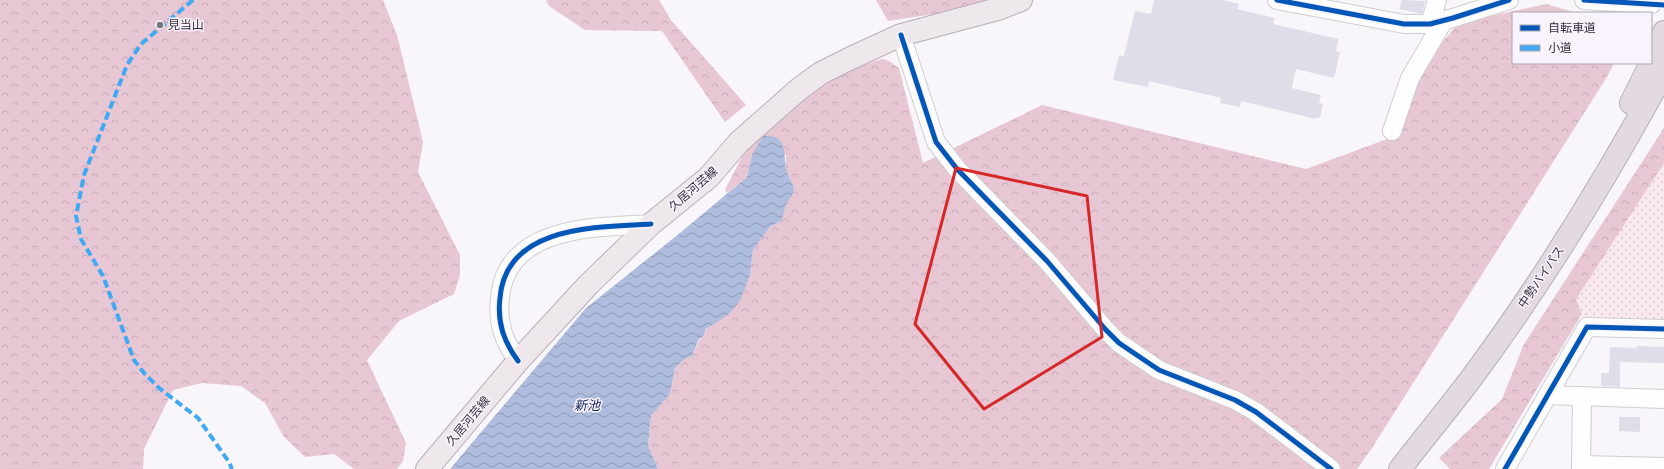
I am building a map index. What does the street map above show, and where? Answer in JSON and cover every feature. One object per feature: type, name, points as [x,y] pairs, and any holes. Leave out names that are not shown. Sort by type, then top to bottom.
[{"type":"highway","points":[[1652,61],[1664,32]]},
{"type":"highway","points":[[1592,198],[1596,176],[1651,64]]},
{"type":"highway","name":"中勢バイパス","points":[[1400,469],[1477,369],[1539,281],[1592,198],[1664,72]]},
{"type":"highway","points":[[1592,198],[1637,143],[1664,97]]},
{"type":"main road","name":"久居河芸線","points":[[427,469],[518,362],[589,284],[651,224],[709,178],[739,142],[799,89],[821,73],[901,35],[991,11],[1021,0]]},
{"type":"street","points":[[1277,0],[1404,24],[1437,22],[1496,2]]},
{"type":"street","points":[[1392,131],[1410,78],[1437,22],[1437,0]]},
{"type":"street","points":[[1584,0],[1652,4]]},
{"type":"street","points":[[901,35],[936,142],[957,169],[1047,261],[1106,330],[1119,343],[1159,370],[1234,400],[1256,412],[1331,469]]},
{"type":"street","points":[[518,362],[507,347],[502,332],[499,303],[500,288],[506,272],[516,258],[539,241],[554,235],[578,230],[651,224]]},
{"type":"street","points":[[1505,469],[1586,327],[1664,329]]},
{"type":"street","points":[[1548,396],[1664,399]]},
{"type":"street","points":[[1582,397],[1581,467],[1664,467]]},
{"type":"highlighted area","points":[[956,168],[1087,196],[1102,337],[984,409],[915,324]]},
{"type":"green space","points":[[0,0],[383,0],[397,35],[423,142],[418,172],[460,255],[460,275],[454,294],[399,321],[367,360],[406,443],[403,461],[397,469],[354,469],[334,454],[305,457],[284,437],[265,403],[241,386],[202,383],[173,390],[144,449],[143,469],[0,469]]},
{"type":"green space","points":[[546,0],[659,0],[671,20],[746,105],[725,122],[662,31],[585,30],[549,6]]},
{"type":"green space","points":[[876,0],[992,0],[953,11],[888,21]]},
{"type":"green space","points":[[1546,4],[1574,12],[1512,12],[1512,64],[1614,64],[1607,77],[1372,448],[1357,469],[658,469],[648,445],[651,416],[670,394],[675,368],[685,359],[692,356],[705,331],[712,325],[750,275],[753,250],[770,227],[782,220],[785,206],[793,193],[794,188],[786,171],[786,155],[752,155],[747,177],[727,193],[725,190],[746,149],[813,87],[863,65],[882,59],[889,61],[899,68],[923,163],[1042,105],[1306,169],[1398,135],[1420,68],[1459,23]]},
{"type":"green space","points":[[1664,128],[1664,292],[1589,302],[1489,469],[1450,469],[1439,458],[1502,399],[1524,344]]},
{"type":"shaded area","points":[[1664,163],[1664,323],[1584,320],[1576,299]]},
{"type":"water","name":"新池","points":[[763,136],[772,136],[781,142],[794,191],[786,205],[782,220],[770,227],[753,250],[750,275],[740,301],[728,315],[706,329],[703,336],[699,339],[692,356],[685,359],[675,368],[670,394],[651,416],[648,445],[658,469],[450,469],[586,308],[747,177],[752,155]]},
{"type":"building","points":[[1154,0],[1223,0],[1239,4],[1237,9],[1275,18],[1273,24],[1339,39],[1336,51],[1340,52],[1334,78],[1296,69],[1292,88],[1321,95],[1319,103],[1323,104],[1320,118],[1317,117],[1316,119],[1241,101],[1240,107],[1220,103],[1221,98],[1149,81],[1148,87],[1113,80],[1119,55],[1124,56],[1135,11],[1151,14]]},
{"type":"building","points":[[1402,0],[1425,1],[1422,14],[1399,9]]},
{"type":"building","points":[[1637,346],[1664,347],[1664,363],[1620,362],[1620,387],[1601,386],[1601,373],[1609,373],[1610,347],[1637,348]]},
{"type":"building","points":[[1619,417],[1640,417],[1640,432],[1619,431]]},
{"type":"marked path","points":[[193,0],[141,44],[127,65],[84,175],[76,216],[81,239],[103,276],[134,360],[159,388],[198,418],[229,462],[232,469]]},
{"type":"cycle path","points":[[1277,0],[1404,24],[1430,24],[1509,0]]},
{"type":"cycle path","points":[[1584,0],[1664,5]]},
{"type":"cycle path","points":[[901,35],[936,142],[957,169],[1047,261],[1106,330],[1119,343],[1159,370],[1235,400],[1256,412],[1331,469]]},
{"type":"cycle path","points":[[518,361],[505,339],[499,307],[506,274],[519,256],[536,243],[581,229],[651,224]]},
{"type":"cycle path","points":[[1505,469],[1587,327],[1664,329]]},
{"type":"place","name":"見当山","points":[[160,25]]}]
